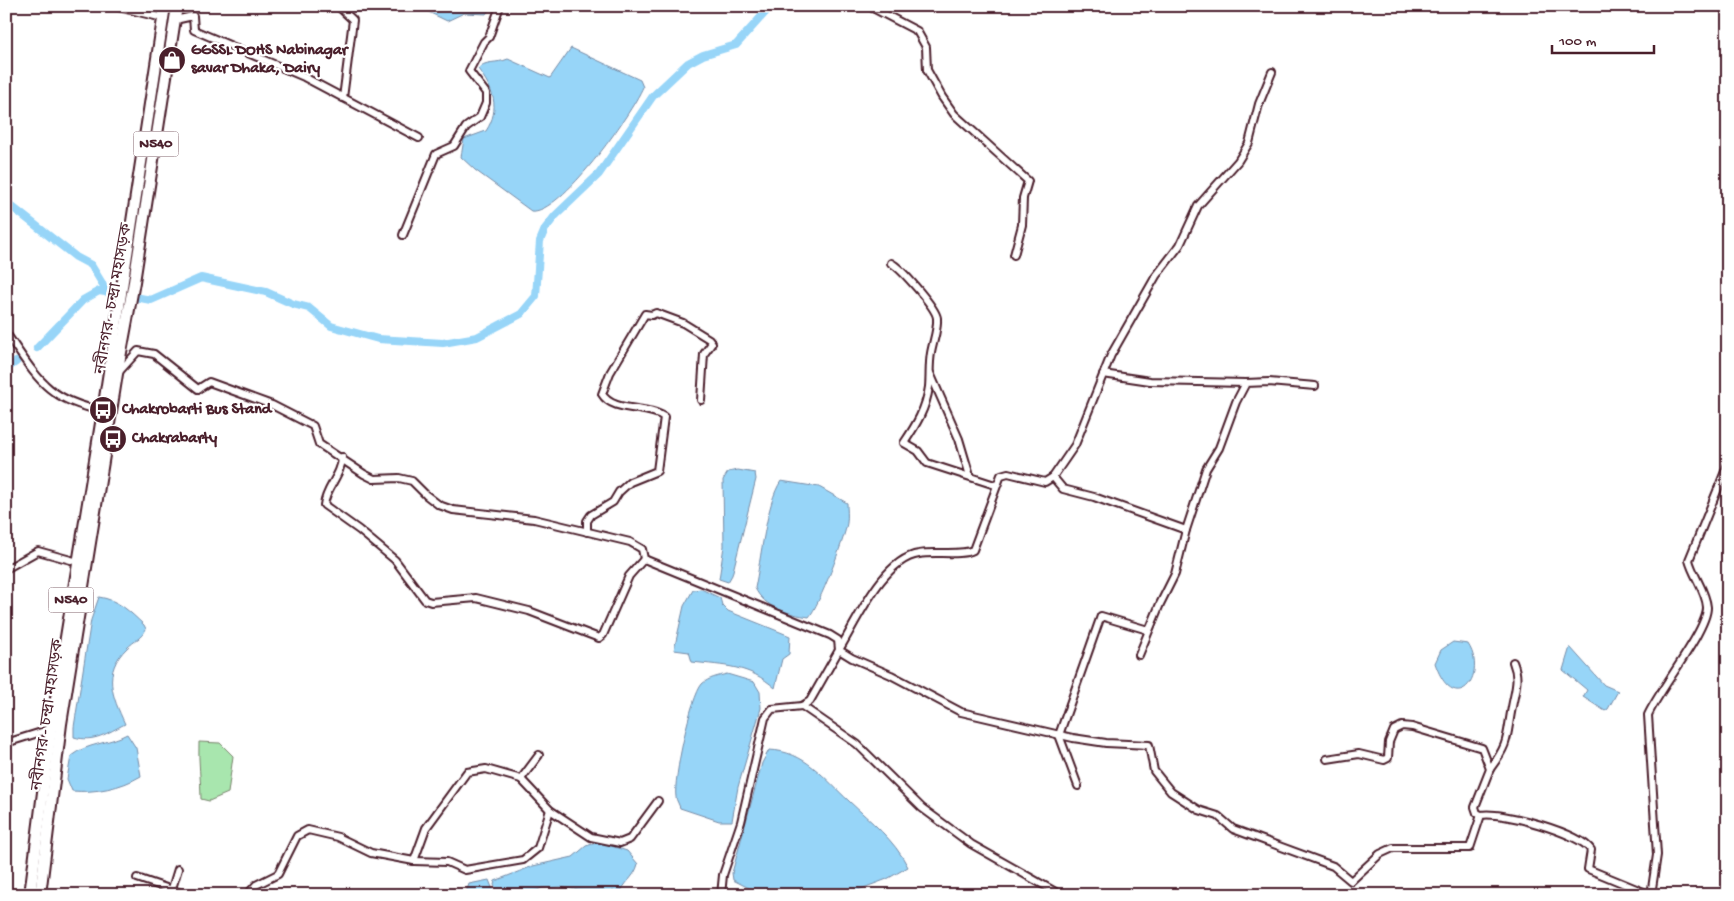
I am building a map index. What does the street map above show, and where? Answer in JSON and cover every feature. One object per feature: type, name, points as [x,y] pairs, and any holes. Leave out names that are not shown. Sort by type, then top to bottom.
[{"type":"highway","name":"নবীনগর - চন্দ্রা মহাসড়ক","points":[[40,895],[61,724],[118,305],[165,6]]},
{"type":"highway","name":"নবীনগর - চন্দ্রা মহাসড়ক","points":[[30,895],[51,729],[78,562],[89,525],[130,308],[177,6]]},
{"type":"street","points":[[114,6],[163,18]]},
{"type":"street","points":[[338,6],[352,20],[344,98]]},
{"type":"street","points":[[403,235],[436,154],[454,146],[466,127],[480,117],[486,103],[486,93],[469,72],[484,42],[489,37],[500,6]]},
{"type":"street","points":[[869,6],[916,31],[926,46],[927,70],[954,114],[1028,181],[1023,198],[1022,225],[1014,255]]},
{"type":"street","points":[[175,20],[193,16],[194,30],[304,77],[419,138]]},
{"type":"street","points":[[721,895],[723,875],[740,822],[766,718],[772,709],[802,706],[810,701],[884,577],[902,559],[931,552],[972,550],[990,506],[995,485],[1004,473],[1039,482],[1049,481],[1053,477],[1075,445],[1103,374],[1156,276],[1180,245],[1198,206],[1238,161],[1249,143],[1259,104],[1272,72]]},
{"type":"street","points":[[891,263],[902,270],[933,308],[937,317],[928,389],[923,409],[918,424],[904,444],[918,451],[927,463],[995,485]]},
{"type":"street","points":[[587,532],[587,521],[591,515],[613,502],[630,482],[657,471],[664,417],[617,404],[607,400],[602,394],[610,373],[645,314],[652,315],[656,313],[683,323],[707,337],[711,342],[704,354],[701,400]]},
{"type":"street","points":[[6,333],[32,373],[49,390],[70,403],[103,412]]},
{"type":"street","points":[[117,374],[138,351],[152,353],[198,389],[209,382],[272,406],[313,426],[319,444],[374,479],[399,478],[412,481],[426,496],[439,505],[453,510],[534,519],[630,542],[642,548],[644,559]]},
{"type":"street","points":[[930,371],[959,439],[970,476]]},
{"type":"street","points":[[1103,374],[1150,381],[1269,382],[1315,386]]},
{"type":"street","points":[[1139,655],[1148,630],[1175,574],[1186,530],[1206,469],[1219,448],[1233,409],[1246,382]]},
{"type":"street","points":[[342,457],[342,466],[326,496],[324,504],[395,560],[425,600],[431,602],[476,598],[529,611],[599,638],[603,635],[629,576],[644,559]]},
{"type":"street","points":[[1513,662],[1518,682],[1512,708],[1510,729],[1506,744],[1490,769],[1475,807],[1477,813],[1481,815],[1488,814],[1519,818],[1575,837],[1585,843],[1591,850],[1588,869],[1651,895],[1657,855],[1648,715],[1655,699],[1692,643],[1707,610],[1706,601],[1692,572],[1689,560],[1728,464]]},
{"type":"street","points":[[1053,477],[1063,489],[1094,497],[1186,530]]},
{"type":"street","points":[[6,568],[38,551],[78,562]]},
{"type":"street","points":[[644,559],[830,635],[838,640],[839,650]]},
{"type":"street","points":[[1078,786],[1059,735],[1101,616],[1148,630]]},
{"type":"street","points":[[839,650],[961,712],[1059,735],[1106,743],[1149,745],[1154,771],[1171,792],[1199,810],[1218,816],[1232,829],[1333,866],[1351,881],[1380,854],[1393,848],[1470,848],[1481,815]]},
{"type":"street","points":[[802,706],[856,744],[922,808],[971,844],[1061,895]]},
{"type":"street","points":[[1327,760],[1359,754],[1384,760],[1388,758],[1389,742],[1394,730],[1402,726],[1412,727],[1482,748],[1490,769]]},
{"type":"street","points":[[6,743],[51,729]]},
{"type":"street","points":[[521,779],[539,755]]},
{"type":"street","points":[[414,861],[426,828],[467,772],[486,768],[521,779],[550,810],[591,837],[620,842],[630,839],[658,801]]},
{"type":"street","points":[[247,895],[256,885],[278,874],[296,836],[308,830],[338,837],[371,853],[414,861],[447,862],[465,870],[523,860],[538,848],[550,810]]},
{"type":"street","points":[[171,892],[178,869]]},
{"type":"street","points":[[137,878],[171,892],[187,895]]},
{"type":"green space","points":[[199,742],[220,743],[233,756],[228,793],[209,801],[201,799]]},
{"type":"water","points":[[416,6],[492,6],[486,14],[464,13],[447,21]]},
{"type":"water","points":[[571,48],[640,80],[643,87],[625,118],[594,161],[576,181],[544,208],[531,211],[475,170],[461,157],[464,139],[486,131],[491,123],[493,114],[494,107],[491,91],[478,69],[487,63],[508,59],[550,78]]},
{"type":"water","points":[[738,470],[755,473],[756,479],[732,575],[728,582],[719,579],[724,546],[723,480],[728,472]]},
{"type":"water","points":[[781,481],[819,487],[847,503],[847,523],[842,542],[825,586],[809,617],[778,609],[764,601],[755,588],[771,503]]},
{"type":"water","points":[[701,589],[720,598],[722,605],[728,611],[790,636],[789,654],[782,659],[775,688],[765,680],[746,671],[726,666],[692,662],[689,652],[674,650],[684,606],[693,590]]},
{"type":"water","points":[[99,597],[124,607],[146,629],[119,657],[112,675],[113,694],[125,724],[106,734],[94,738],[81,739],[74,737],[74,727],[91,620]]},
{"type":"water","points":[[1453,642],[1468,644],[1473,656],[1474,668],[1472,679],[1459,690],[1451,688],[1443,680],[1435,663],[1441,650]]},
{"type":"water","points":[[1570,647],[1604,685],[1618,691],[1605,711],[1583,697],[1587,690],[1563,670]]},
{"type":"water","points":[[727,674],[754,682],[760,692],[761,708],[738,787],[732,821],[719,821],[680,808],[676,798],[676,788],[688,721],[698,692],[702,684],[707,680]]},
{"type":"water","points":[[127,734],[136,748],[141,776],[125,784],[108,789],[72,791],[67,779],[71,756],[84,748]]},
{"type":"water","points":[[769,750],[793,755],[823,775],[881,831],[896,848],[908,867],[887,879],[845,895],[763,895],[733,880],[732,873],[762,763]]},
{"type":"water","points":[[599,842],[627,851],[638,864],[635,872],[621,891],[579,890],[560,887],[542,888],[526,895],[499,895],[494,885],[495,881],[533,866],[573,857],[586,846]]},
{"type":"water","points":[[489,880],[495,895],[465,895],[469,884]]},
{"type":"waterway","points":[[6,202],[76,257],[91,265],[105,288],[113,293],[151,300],[201,278],[266,292],[293,304],[309,308],[331,326],[378,339],[443,343],[477,337],[521,314],[536,296],[540,241],[545,229],[555,216],[599,174],[653,96],[688,63],[703,55],[736,45],[771,6]]},
{"type":"waterway","points":[[37,348],[83,300],[99,291],[111,293]]},
{"type":"waterway","points":[[6,369],[16,362]]},
{"type":"place","name":"GGSSL DOHS Nabinagar savar Dhaka, Dairy","points":[[172,60]]},
{"type":"place","name":"Chakrobarti Bus Stand","points":[[103,410]]},
{"type":"place","name":"Chakrabarty","points":[[113,439]]}]
